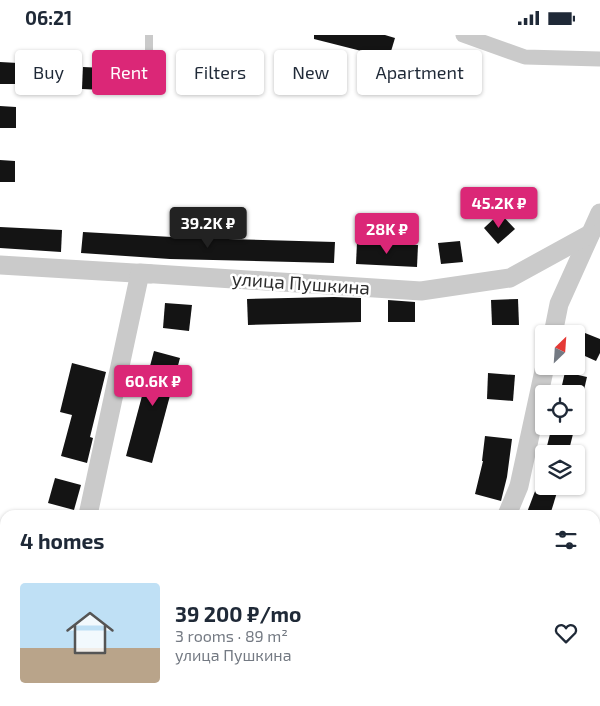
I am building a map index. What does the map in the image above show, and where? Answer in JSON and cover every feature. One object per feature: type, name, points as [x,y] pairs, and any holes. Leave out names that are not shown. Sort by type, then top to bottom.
[{"type":"street","points":[[463,35],[525,57],[600,59]]},
{"type":"street","points":[[555,325],[559,304],[600,213]]},
{"type":"street","name":"улица Пушкина","points":[[0,265],[421,291],[510,278],[590,234]]},
{"type":"street","points":[[89,510],[140,273]]},
{"type":"street","points":[[509,510],[519,486],[543,375]]},
{"type":"lane","points":[[149,35],[149,50]]},
{"type":"building","points":[[314,35],[385,35],[395,38],[391,50],[357,50],[314,39]]},
{"type":"building","points":[[0,62],[15,63],[15,84],[0,84]]},
{"type":"building","points":[[83,67],[92,67],[92,89],[82,89]]},
{"type":"building","points":[[0,106],[16,107],[16,128],[0,128]]},
{"type":"building","points":[[0,160],[15,161],[15,182],[0,182]]},
{"type":"building","points":[[500,213],[515,229],[498,244],[484,228]]},
{"type":"building","points":[[0,227],[62,230],[61,252],[0,248]]},
{"type":"building","points":[[83,232],[190,238],[335,242],[334,263],[170,259],[81,253]]},
{"type":"building","points":[[460,241],[463,262],[441,264],[438,243]]},
{"type":"building","points":[[357,242],[418,245],[417,267],[356,264]]},
{"type":"building","points":[[361,298],[361,322],[248,325],[247,299]]},
{"type":"building","points":[[518,299],[519,325],[492,325],[491,300]]},
{"type":"building","points":[[388,300],[415,302],[415,322],[388,322]]},
{"type":"building","points":[[165,303],[192,305],[189,331],[163,328]]},
{"type":"building","points":[[585,333],[600,339],[600,353],[596,361],[585,356]]},
{"type":"building","points":[[154,351],[180,358],[152,463],[126,456]]},
{"type":"building","points":[[72,363],[106,372],[90,437],[93,438],[87,463],[61,456],[72,415],[60,412]]},
{"type":"building","points":[[488,373],[515,375],[513,401],[487,399]]},
{"type":"building","points":[[564,375],[587,377],[585,386],[562,385]]},
{"type":"building","points":[[550,435],[573,435],[570,445],[547,445]]},
{"type":"building","points":[[485,436],[512,439],[507,477],[501,501],[475,494],[483,461]]},
{"type":"building","points":[[55,478],[81,485],[74,510],[48,503]]},
{"type":"building","points":[[535,491],[535,495],[556,495],[552,510],[528,510]]}]
